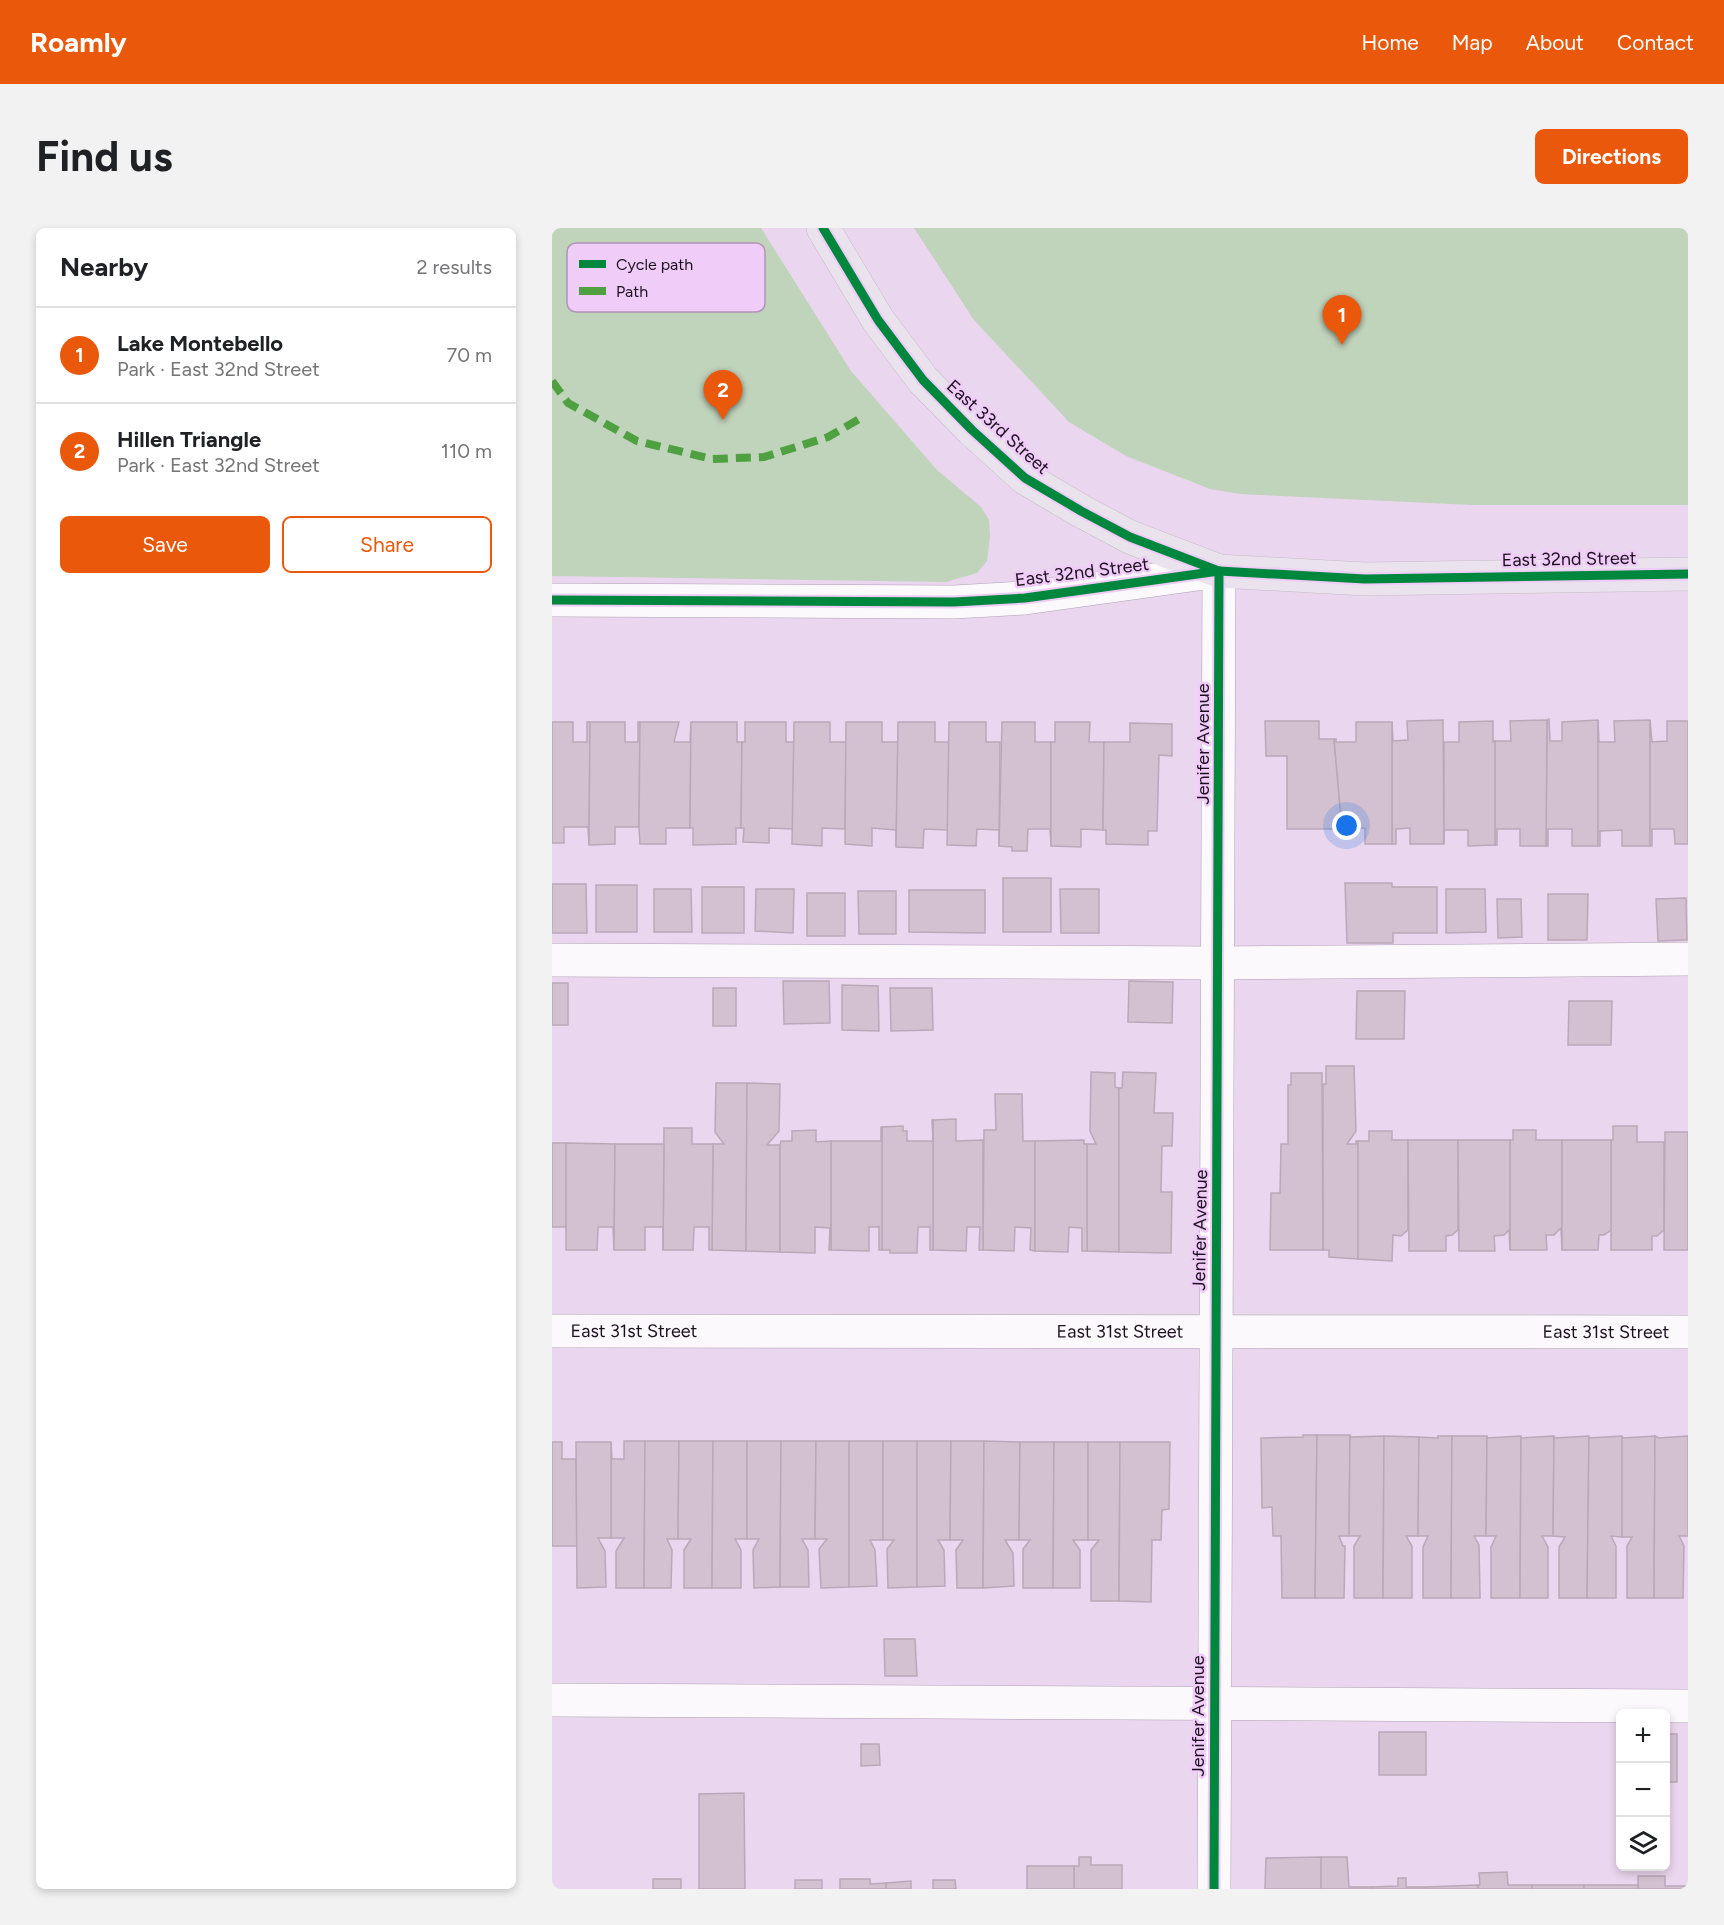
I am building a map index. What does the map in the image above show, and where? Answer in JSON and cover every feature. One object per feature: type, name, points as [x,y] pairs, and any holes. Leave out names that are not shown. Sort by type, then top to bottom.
[{"type":"main road","name":"East 33rd Street","points":[[823,228],[878,320],[923,380],[972,430],[1025,478],[1130,537],[1219,571]]},
{"type":"main road","name":"East 32nd Street","points":[[1219,571],[1365,579],[1688,574]]},
{"type":"street","name":"East 32nd Street","points":[[552,600],[954,602],[1025,598],[1219,571]]},
{"type":"street","name":"Jenifer Avenue","points":[[1214,1889],[1219,571]]},
{"type":"street","points":[[552,960],[1219,963],[1688,959]]},
{"type":"street","name":"East 31st Street","points":[[552,1331],[1688,1332]]},
{"type":"street","points":[[552,1700],[1688,1706]]},
{"type":"green space","points":[[552,228],[761,228],[851,371],[937,470],[981,507],[989,520],[987,561],[977,573],[946,582],[552,576]]},
{"type":"green space","points":[[914,228],[1688,228],[1688,505],[1472,505],[1240,494],[1210,489],[1126,456],[1069,422],[974,320]]},
{"type":"building","points":[[1549,719],[1550,741],[1562,741],[1562,722],[1598,720],[1598,846],[1572,846],[1572,829],[1548,829],[1548,846],[1546,846],[1547,720]]},
{"type":"building","points":[[1443,720],[1444,844],[1410,844],[1410,828],[1396,829],[1396,844],[1392,844],[1392,722],[1393,741],[1408,740],[1407,721]]},
{"type":"building","points":[[1547,720],[1546,846],[1520,846],[1520,829],[1497,829],[1497,845],[1495,845],[1495,741],[1511,741],[1510,721]]},
{"type":"building","points":[[1598,720],[1599,742],[1615,742],[1614,721],[1650,720],[1650,846],[1622,846],[1622,830],[1600,831],[1600,846],[1598,846]]},
{"type":"building","points":[[1650,720],[1652,742],[1667,741],[1667,721],[1688,721],[1688,844],[1675,844],[1674,829],[1652,829],[1652,846],[1650,846]]},
{"type":"building","points":[[1265,721],[1319,721],[1319,739],[1334,739],[1342,829],[1287,829],[1287,756],[1266,756]]},
{"type":"building","points":[[1493,721],[1495,845],[1468,846],[1468,830],[1444,830],[1444,742],[1459,742],[1459,722]]},
{"type":"building","points":[[552,722],[573,722],[573,742],[587,742],[587,722],[590,722],[589,845],[588,827],[564,827],[564,843],[552,843]]},
{"type":"building","points":[[590,722],[625,722],[625,742],[638,742],[638,722],[640,722],[639,827],[615,827],[615,844],[589,845]]},
{"type":"building","points":[[640,722],[679,722],[674,742],[690,742],[691,722],[690,828],[666,828],[666,844],[640,844]]},
{"type":"building","points":[[691,722],[737,722],[737,742],[742,742],[741,828],[736,828],[736,844],[693,845],[693,828],[690,828]]},
{"type":"building","points":[[745,722],[786,722],[786,742],[794,742],[793,829],[769,828],[769,843],[743,842],[744,828],[741,828],[742,742],[745,742]]},
{"type":"building","points":[[794,722],[830,722],[830,742],[846,742],[845,829],[822,828],[822,846],[792,844]]},
{"type":"building","points":[[846,722],[882,722],[882,742],[898,742],[896,847],[896,830],[872,828],[872,846],[845,844]]},
{"type":"building","points":[[898,722],[935,722],[935,742],[949,742],[948,830],[924,829],[923,848],[896,847]]},
{"type":"building","points":[[949,722],[986,722],[986,742],[1000,742],[999,846],[999,830],[977,829],[976,846],[947,845]]},
{"type":"building","points":[[1002,722],[1035,722],[1035,742],[1051,742],[1051,846],[1050,829],[1028,829],[1027,851],[1012,851],[1012,847],[999,846]]},
{"type":"building","points":[[1055,722],[1090,722],[1089,742],[1104,742],[1103,830],[1081,829],[1081,847],[1051,846],[1051,742],[1055,742]]},
{"type":"building","points":[[1356,722],[1392,722],[1392,844],[1365,844],[1365,828],[1342,829],[1334,739],[1336,742],[1356,742]]},
{"type":"building","points":[[1130,723],[1172,724],[1172,756],[1159,755],[1157,831],[1148,831],[1148,845],[1106,844],[1106,830],[1103,830],[1104,742],[1130,742]]},
{"type":"building","points":[[1003,878],[1051,878],[1051,932],[1003,932]]},
{"type":"building","points":[[1345,883],[1392,883],[1392,887],[1437,887],[1437,933],[1393,933],[1393,943],[1347,943]]},
{"type":"building","points":[[552,884],[586,884],[587,933],[552,933]]},
{"type":"building","points":[[596,885],[637,885],[637,932],[596,932]]},
{"type":"building","points":[[702,887],[744,887],[744,933],[702,933]]},
{"type":"building","points":[[654,889],[691,889],[692,932],[654,932]]},
{"type":"building","points":[[756,889],[794,889],[793,933],[755,931]]},
{"type":"building","points":[[1060,889],[1099,889],[1099,933],[1061,933]]},
{"type":"building","points":[[1446,889],[1485,889],[1486,932],[1446,933]]},
{"type":"building","points":[[909,890],[985,890],[985,933],[909,932]]},
{"type":"building","points":[[858,891],[896,891],[896,934],[859,934]]},
{"type":"building","points":[[807,893],[845,893],[845,936],[807,936]]},
{"type":"building","points":[[1548,894],[1588,894],[1587,940],[1548,940]]},
{"type":"building","points":[[1686,898],[1687,940],[1658,941],[1656,899]]},
{"type":"building","points":[[1497,899],[1521,899],[1522,937],[1498,938]]},
{"type":"building","points":[[783,981],[829,981],[830,1023],[784,1024]]},
{"type":"building","points":[[1129,981],[1173,982],[1172,1023],[1128,1022]]},
{"type":"building","points":[[552,983],[568,983],[568,1025],[552,1025]]},
{"type":"building","points":[[842,985],[878,986],[879,1031],[842,1030]]},
{"type":"building","points":[[713,988],[736,988],[736,1026],[713,1026]]},
{"type":"building","points":[[890,988],[932,988],[933,1030],[891,1031]]},
{"type":"building","points":[[1357,991],[1405,991],[1404,1039],[1356,1039]]},
{"type":"building","points":[[1569,1001],[1612,1001],[1611,1045],[1568,1045]]},
{"type":"building","points":[[1326,1066],[1354,1066],[1356,1131],[1347,1144],[1356,1144],[1358,1141],[1358,1259],[1329,1257],[1329,1250],[1323,1250],[1323,1084],[1326,1084]]},
{"type":"building","points":[[1091,1072],[1115,1073],[1115,1087],[1119,1088],[1119,1252],[1087,1251],[1087,1144],[1096,1144],[1090,1131]]},
{"type":"building","points":[[1123,1072],[1156,1073],[1154,1113],[1173,1113],[1172,1146],[1162,1146],[1161,1192],[1172,1192],[1171,1253],[1119,1252],[1119,1088],[1122,1088]]},
{"type":"building","points":[[1291,1073],[1322,1073],[1323,1250],[1270,1250],[1271,1193],[1280,1193],[1281,1144],[1288,1144],[1288,1085],[1291,1085]]},
{"type":"building","points":[[716,1083],[747,1083],[746,1251],[712,1250],[713,1144],[724,1144],[715,1132]]},
{"type":"building","points":[[747,1083],[780,1084],[779,1131],[767,1145],[780,1145],[780,1252],[746,1251]]},
{"type":"building","points":[[995,1094],[1022,1094],[1023,1141],[1035,1141],[1035,1251],[1030,1250],[1031,1228],[1015,1227],[1014,1251],[983,1250],[984,1130],[996,1130]]},
{"type":"building","points":[[956,1119],[956,1141],[983,1140],[983,1250],[979,1250],[980,1227],[967,1227],[966,1251],[933,1250],[933,1120]]},
{"type":"building","points":[[903,1126],[903,1131],[907,1131],[907,1141],[933,1141],[933,1250],[930,1250],[930,1227],[918,1227],[917,1253],[890,1253],[890,1250],[882,1250],[882,1127]]},
{"type":"building","points":[[1613,1126],[1637,1126],[1637,1142],[1664,1142],[1664,1230],[1657,1236],[1652,1236],[1652,1250],[1611,1250]]},
{"type":"building","points":[[881,1127],[882,1250],[879,1250],[879,1227],[869,1227],[869,1251],[831,1250],[831,1141],[881,1141]]},
{"type":"building","points":[[664,1128],[692,1128],[692,1144],[713,1144],[712,1250],[709,1250],[709,1227],[694,1227],[693,1250],[663,1250]]},
{"type":"building","points":[[816,1130],[816,1142],[831,1141],[831,1250],[829,1250],[830,1228],[815,1227],[815,1253],[780,1252],[781,1141],[792,1141],[792,1131]]},
{"type":"building","points":[[1513,1130],[1536,1130],[1536,1140],[1562,1140],[1562,1250],[1561,1228],[1554,1235],[1546,1235],[1547,1250],[1510,1250],[1510,1140],[1513,1140]]},
{"type":"building","points":[[1369,1131],[1392,1131],[1392,1140],[1408,1140],[1408,1230],[1401,1236],[1393,1235],[1392,1261],[1358,1259],[1358,1141],[1369,1141]]},
{"type":"building","points":[[1665,1132],[1688,1132],[1688,1250],[1664,1250]]},
{"type":"building","points":[[1084,1140],[1084,1144],[1087,1144],[1087,1251],[1082,1251],[1082,1228],[1069,1227],[1068,1252],[1035,1251],[1035,1141]]},
{"type":"building","points":[[1408,1140],[1458,1140],[1458,1230],[1446,1236],[1446,1251],[1409,1251]]},
{"type":"building","points":[[1458,1140],[1510,1140],[1510,1250],[1509,1230],[1504,1235],[1494,1236],[1495,1251],[1459,1251]]},
{"type":"building","points":[[1562,1140],[1611,1140],[1611,1230],[1604,1235],[1599,1235],[1598,1250],[1562,1250]]},
{"type":"building","points":[[552,1143],[566,1143],[566,1227],[552,1227]]},
{"type":"building","points":[[566,1143],[615,1144],[614,1250],[613,1227],[598,1227],[597,1250],[566,1250]]},
{"type":"building","points":[[615,1144],[664,1144],[663,1250],[663,1227],[645,1227],[645,1250],[614,1250]]},
{"type":"building","points":[[1303,1435],[1317,1435],[1315,1598],[1282,1598],[1281,1536],[1273,1536],[1272,1507],[1262,1508],[1261,1438],[1303,1437]]},
{"type":"building","points":[[1317,1435],[1350,1435],[1349,1536],[1339,1536],[1345,1546],[1344,1598],[1315,1598]]},
{"type":"building","points":[[1350,1435],[1351,1437],[1384,1436],[1383,1598],[1354,1598],[1354,1546],[1360,1536],[1349,1536]]},
{"type":"building","points":[[1384,1436],[1419,1437],[1418,1536],[1406,1536],[1412,1546],[1412,1598],[1383,1598]]},
{"type":"building","points":[[1438,1436],[1452,1436],[1451,1598],[1423,1598],[1423,1547],[1428,1536],[1418,1536],[1419,1437],[1438,1438]]},
{"type":"building","points":[[1452,1436],[1487,1436],[1486,1536],[1474,1536],[1479,1545],[1480,1598],[1451,1598]]},
{"type":"building","points":[[1487,1436],[1487,1438],[1521,1436],[1520,1598],[1491,1598],[1491,1547],[1496,1536],[1486,1536]]},
{"type":"building","points":[[1521,1436],[1521,1438],[1554,1436],[1553,1536],[1542,1536],[1548,1547],[1548,1598],[1520,1598]]},
{"type":"building","points":[[1554,1436],[1555,1438],[1589,1436],[1587,1598],[1559,1598],[1559,1547],[1565,1537],[1553,1536]]},
{"type":"building","points":[[1622,1436],[1622,1537],[1611,1536],[1616,1546],[1616,1598],[1587,1598],[1589,1438]]},
{"type":"building","points":[[1622,1436],[1623,1438],[1655,1436],[1654,1598],[1627,1598],[1627,1546],[1632,1537],[1622,1537]]},
{"type":"building","points":[[1655,1436],[1659,1438],[1688,1436],[1688,1536],[1679,1536],[1684,1546],[1683,1598],[1654,1598]]},
{"type":"building","points":[[624,1441],[645,1441],[644,1588],[616,1588],[616,1551],[624,1538],[611,1538],[611,1442],[612,1459],[624,1459]]},
{"type":"building","points":[[645,1441],[679,1441],[678,1539],[667,1539],[672,1550],[671,1588],[644,1588]]},
{"type":"building","points":[[679,1441],[713,1441],[712,1588],[684,1588],[684,1550],[691,1539],[678,1539]]},
{"type":"building","points":[[713,1441],[747,1441],[747,1539],[735,1539],[741,1550],[741,1588],[712,1588]]},
{"type":"building","points":[[747,1441],[781,1441],[780,1587],[754,1588],[753,1550],[759,1539],[747,1539]]},
{"type":"building","points":[[781,1441],[816,1441],[815,1539],[802,1539],[808,1550],[809,1587],[780,1587]]},
{"type":"building","points":[[816,1441],[849,1441],[849,1587],[821,1588],[819,1549],[827,1539],[815,1539]]},
{"type":"building","points":[[849,1441],[883,1441],[883,1540],[870,1540],[875,1550],[877,1586],[849,1587]]},
{"type":"building","points":[[883,1441],[917,1441],[917,1587],[888,1588],[887,1549],[894,1540],[883,1540]]},
{"type":"building","points":[[917,1441],[951,1441],[950,1540],[938,1540],[944,1550],[945,1586],[917,1587]]},
{"type":"building","points":[[951,1441],[984,1441],[983,1588],[957,1588],[956,1550],[963,1540],[950,1540]]},
{"type":"building","points":[[984,1441],[1020,1442],[1019,1540],[1005,1540],[1013,1553],[1014,1586],[983,1588]]},
{"type":"building","points":[[552,1442],[562,1442],[562,1459],[576,1459],[577,1546],[552,1546]]},
{"type":"building","points":[[576,1442],[611,1442],[611,1538],[598,1538],[605,1551],[606,1587],[577,1588]]},
{"type":"building","points":[[1020,1442],[1054,1442],[1053,1588],[1023,1588],[1023,1549],[1030,1540],[1019,1540]]},
{"type":"building","points":[[1054,1442],[1088,1442],[1088,1540],[1073,1540],[1080,1550],[1080,1588],[1053,1588]]},
{"type":"building","points":[[1088,1442],[1120,1442],[1119,1601],[1091,1601],[1091,1550],[1099,1540],[1088,1540]]},
{"type":"building","points":[[1120,1442],[1170,1442],[1169,1509],[1162,1510],[1161,1540],[1152,1540],[1151,1602],[1119,1601]]},
{"type":"building","points":[[884,1639],[915,1639],[917,1676],[885,1676]]},
{"type":"building","points":[[1379,1732],[1426,1732],[1426,1775],[1379,1775]]},
{"type":"building","points":[[1670,1734],[1677,1734],[1677,1782],[1670,1782]]},
{"type":"building","points":[[861,1744],[879,1744],[880,1765],[861,1766]]},
{"type":"building","points":[[744,1793],[745,1889],[699,1889],[699,1794]]},
{"type":"building","points":[[1079,1857],[1091,1857],[1091,1865],[1122,1865],[1122,1889],[1074,1889],[1074,1866],[1079,1866]]},
{"type":"building","points":[[1321,1857],[1321,1889],[1265,1889],[1266,1858]]},
{"type":"building","points":[[1321,1857],[1347,1857],[1349,1887],[1372,1887],[1372,1889],[1321,1889]]},
{"type":"building","points":[[1027,1866],[1074,1866],[1074,1889],[1027,1889]]},
{"type":"building","points":[[1507,1872],[1508,1885],[1532,1885],[1532,1889],[1478,1889],[1479,1873]]},
{"type":"building","points":[[1638,1876],[1665,1876],[1665,1886],[1687,1886],[1687,1889],[1638,1889]]},
{"type":"building","points":[[1398,1878],[1406,1878],[1406,1887],[1426,1887],[1426,1889],[1372,1889],[1372,1887],[1398,1886]]},
{"type":"building","points":[[653,1879],[681,1879],[681,1889],[653,1889]]},
{"type":"building","points":[[840,1879],[870,1879],[870,1884],[886,1883],[886,1889],[840,1889]]},
{"type":"building","points":[[795,1880],[822,1880],[822,1889],[795,1889]]},
{"type":"building","points":[[933,1880],[955,1880],[956,1889],[933,1889]]},
{"type":"building","points":[[911,1881],[911,1889],[886,1889],[886,1883]]},
{"type":"building","points":[[1478,1885],[1478,1889],[1426,1889],[1426,1887]]},
{"type":"building","points":[[1532,1885],[1584,1885],[1584,1889],[1532,1889]]},
{"type":"building","points":[[1584,1885],[1638,1885],[1638,1889],[1584,1889]]},
{"type":"marked path","points":[[552,381],[568,403],[637,441],[712,459],[764,457],[828,437],[861,418]]},
{"type":"cycle path","points":[[823,228],[878,320],[923,380],[972,430],[1025,478],[1130,537],[1216,570]]},
{"type":"cycle path","points":[[552,600],[954,602],[1025,598],[1219,571],[1365,579],[1688,574]]},
{"type":"cycle path","points":[[1214,1889],[1219,571]]},
{"type":"place","name":"Lake Montebello","points":[[1342,345]]},
{"type":"place","name":"Hillen Triangle","points":[[723,420]]}]
